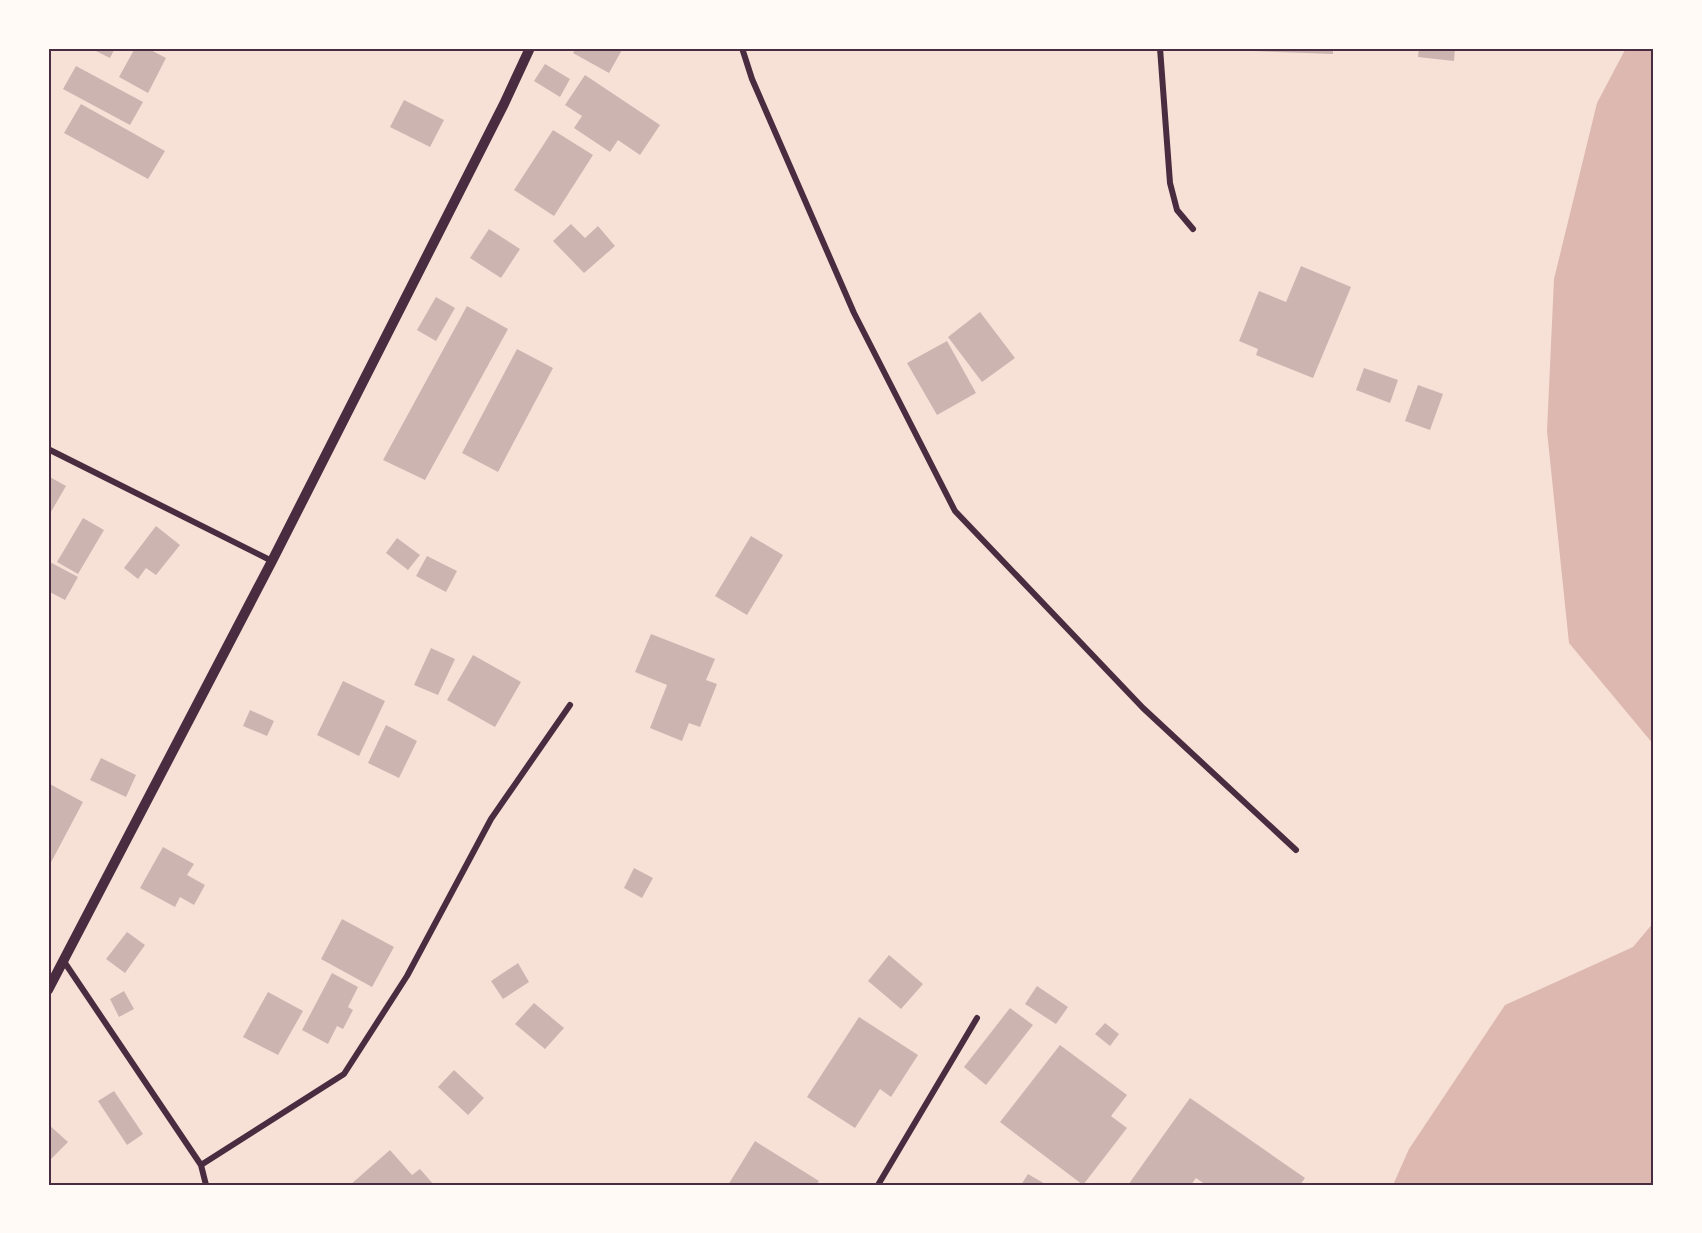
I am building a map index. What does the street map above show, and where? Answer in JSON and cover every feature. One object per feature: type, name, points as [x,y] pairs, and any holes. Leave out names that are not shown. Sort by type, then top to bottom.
[{"type":"street","points":[[48,990],[272,561],[504,104],[530,48]]},
{"type":"street","points":[[742,48],[752,79],[854,313],[955,511],[1143,708],[1296,850]]},
{"type":"street","points":[[1160,48],[1170,183],[1177,210],[1193,230]]},
{"type":"street","points":[[48,449],[272,561]]},
{"type":"street","points":[[201,1165],[344,1074],[407,976],[491,819],[570,705]]},
{"type":"street","points":[[63,959],[201,1165],[206,1185]]},
{"type":"street","points":[[878,1185],[977,1018]]},
{"type":"shaded area","points":[[1626,48],[1654,48],[1654,745],[1569,643],[1547,431],[1554,279],[1597,103]]},
{"type":"shaded area","points":[[1654,922],[1654,1185],[1393,1185],[1409,1149],[1505,1005],[1633,947]]},
{"type":"building","points":[[90,48],[115,48],[110,58]]},
{"type":"building","points":[[135,48],[147,48],[166,58],[148,93],[119,77]]},
{"type":"building","points":[[576,48],[623,48],[609,73],[573,53]]},
{"type":"building","points":[[1226,48],[1333,48],[1333,54],[1226,50]]},
{"type":"building","points":[[1419,48],[1455,48],[1454,61],[1418,57]]},
{"type":"building","points":[[545,64],[570,79],[560,97],[534,81]]},
{"type":"building","points":[[76,66],[143,102],[130,125],[63,89]]},
{"type":"building","points":[[585,75],[660,125],[640,155],[618,140],[610,152],[574,128],[582,116],[565,105]]},
{"type":"building","points":[[404,100],[444,120],[430,147],[390,127]]},
{"type":"building","points":[[81,104],[165,151],[148,179],[64,133]]},
{"type":"building","points":[[553,130],[593,155],[554,216],[514,190]]},
{"type":"building","points":[[571,224],[585,238],[598,226],[615,246],[584,273],[553,241]]},
{"type":"building","points":[[489,229],[520,249],[501,278],[470,258]]},
{"type":"building","points":[[1301,266],[1351,287],[1313,378],[1256,355],[1258,349],[1239,341],[1259,291],[1286,302]]},
{"type":"building","points":[[436,297],[455,308],[436,341],[417,330]]},
{"type":"building","points":[[467,306],[508,329],[425,480],[383,460]]},
{"type":"building","points":[[980,312],[1015,358],[982,382],[948,337]]},
{"type":"building","points":[[947,341],[976,393],[937,415],[907,363]]},
{"type":"building","points":[[517,349],[553,368],[498,472],[462,453]]},
{"type":"building","points":[[1364,368],[1398,380],[1390,403],[1356,390]]},
{"type":"building","points":[[1418,385],[1443,394],[1430,430],[1405,421]]},
{"type":"building","points":[[48,476],[66,486],[48,517]]},
{"type":"building","points":[[83,518],[104,530],[78,574],[57,562]]},
{"type":"building","points":[[156,526],[180,545],[156,575],[146,568],[138,579],[124,568]]},
{"type":"building","points":[[751,536],[783,555],[747,615],[715,596]]},
{"type":"building","points":[[397,538],[420,555],[408,570],[386,553]]},
{"type":"building","points":[[427,556],[457,571],[446,592],[416,576]]},
{"type":"building","points":[[48,561],[78,577],[65,600],[48,591]]},
{"type":"building","points":[[651,634],[715,659],[706,680],[717,684],[700,727],[689,723],[682,741],[650,728],[667,685],[635,672]]},
{"type":"building","points":[[431,648],[455,659],[438,695],[414,685]]},
{"type":"building","points":[[473,655],[521,682],[495,727],[447,700]]},
{"type":"building","points":[[343,681],[385,701],[359,756],[317,735]]},
{"type":"building","points":[[250,710],[274,721],[267,736],[243,726]]},
{"type":"building","points":[[386,725],[417,741],[399,778],[368,763]]},
{"type":"building","points":[[101,758],[136,775],[126,797],[90,780]]},
{"type":"building","points":[[48,783],[83,802],[48,868]]},
{"type":"building","points":[[163,847],[194,864],[187,875],[205,885],[194,905],[180,897],[175,907],[140,888]]},
{"type":"building","points":[[634,868],[653,878],[642,898],[624,888]]},
{"type":"building","points":[[342,919],[394,947],[372,987],[321,959]]},
{"type":"building","points":[[127,932],[145,945],[125,973],[106,959]]},
{"type":"building","points":[[889,955],[923,984],[901,1009],[868,981]]},
{"type":"building","points":[[518,963],[529,982],[503,999],[491,981]]},
{"type":"building","points":[[332,973],[358,987],[348,1007],[353,1010],[343,1029],[337,1026],[328,1044],[302,1030]]},
{"type":"building","points":[[1037,986],[1068,1007],[1056,1024],[1025,1004]]},
{"type":"building","points":[[124,991],[134,1009],[119,1017],[110,999]]},
{"type":"building","points":[[268,992],[303,1011],[278,1055],[243,1037]]},
{"type":"building","points":[[534,1003],[564,1028],[545,1049],[515,1024]]},
{"type":"building","points":[[1010,1008],[1033,1025],[986,1085],[964,1067]]},
{"type":"building","points":[[859,1017],[918,1055],[891,1097],[880,1089],[855,1128],[807,1097]]},
{"type":"building","points":[[1105,1023],[1119,1034],[1110,1046],[1095,1034]]},
{"type":"building","points":[[1060,1045],[1127,1095],[1111,1116],[1127,1128],[1083,1185],[1000,1122]]},
{"type":"building","points":[[454,1070],[484,1098],[468,1115],[438,1087]]},
{"type":"building","points":[[114,1091],[143,1134],[127,1145],[98,1101]]},
{"type":"building","points":[[1190,1098],[1305,1178],[1300,1185],[1206,1185],[1196,1178],[1191,1185],[1128,1185]]},
{"type":"building","points":[[48,1124],[68,1142],[48,1162]]},
{"type":"building","points":[[755,1141],[819,1181],[816,1185],[728,1185]]},
{"type":"building","points":[[390,1150],[412,1175],[420,1169],[434,1185],[350,1185]]},
{"type":"building","points":[[1028,1174],[1047,1185],[1021,1185]]}]
